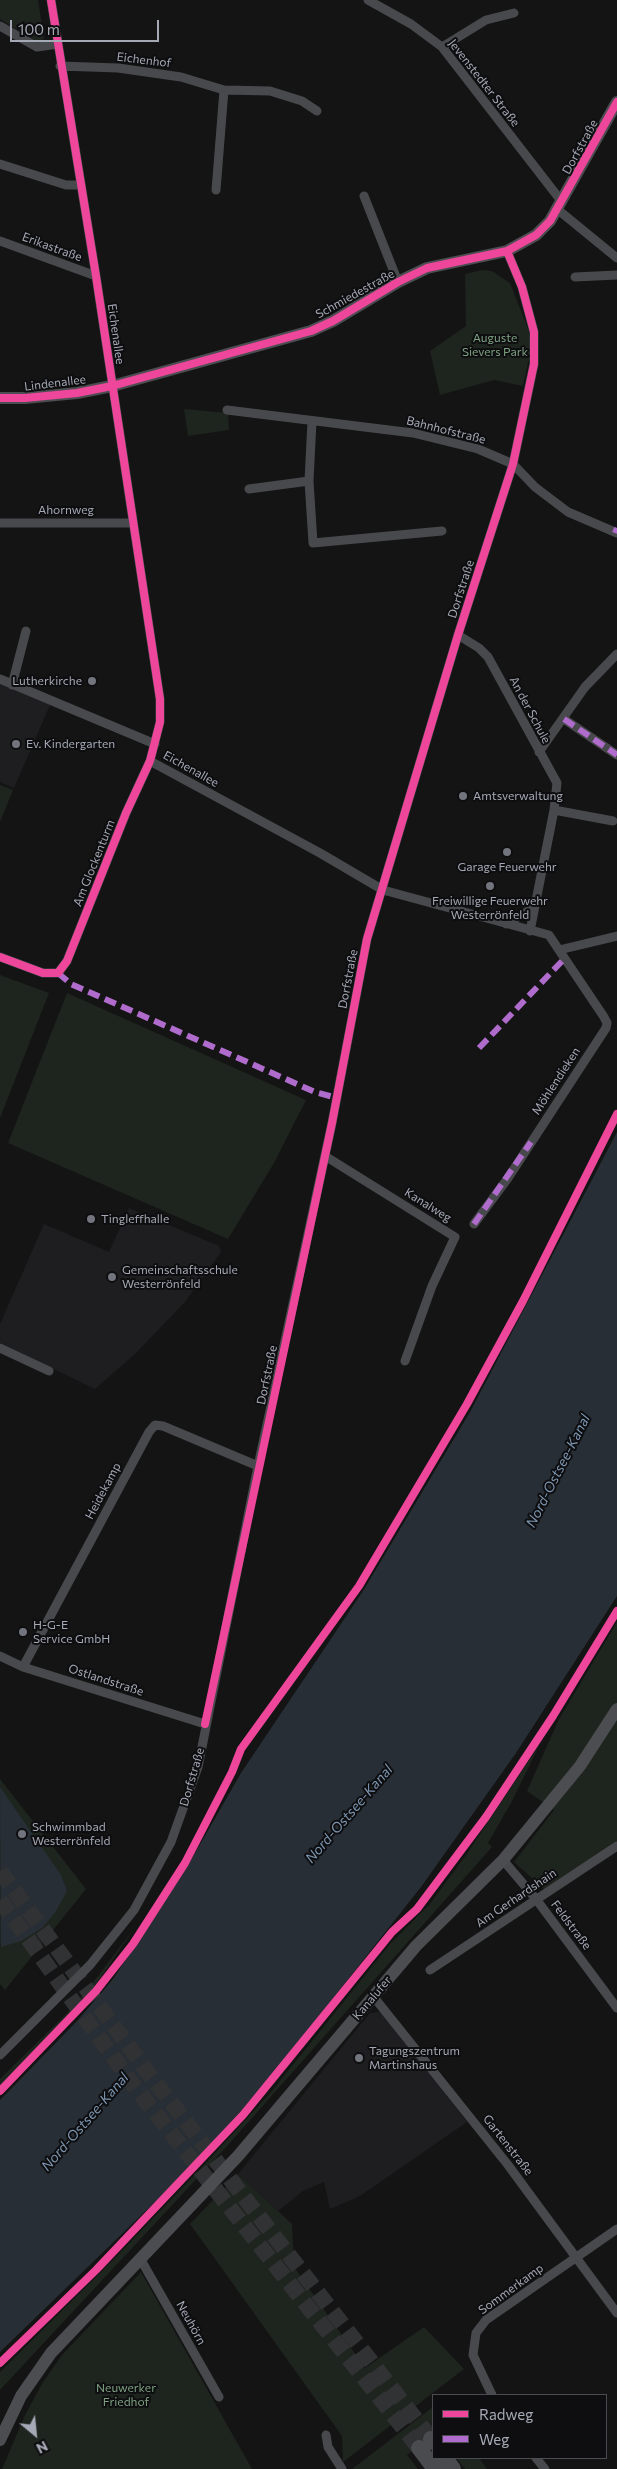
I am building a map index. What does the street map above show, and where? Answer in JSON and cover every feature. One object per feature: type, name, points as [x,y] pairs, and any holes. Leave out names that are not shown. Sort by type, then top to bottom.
[{"type":"highway","points":[[428,2443],[432,2458]]},
{"type":"street","name":"Eichenallee","points":[[51,0],[60,66],[96,276],[160,699],[160,722],[150,761],[320,853],[383,890],[506,924]]},
{"type":"street","name":"Jevenstedter Straße","points":[[368,0],[382,3],[442,47],[560,205],[617,258]]},
{"type":"street","points":[[442,47],[486,20],[514,13]]},
{"type":"street","points":[[0,26],[38,47],[58,44]]},
{"type":"street","name":"Eichenhof","points":[[60,66],[118,68],[181,77],[224,90],[270,91],[302,101],[317,111]]},
{"type":"street","points":[[216,190],[224,90]]},
{"type":"street","name":"Dorfstraße","points":[[560,205],[617,102]]},
{"type":"street","points":[[0,164],[66,186],[80,185]]},
{"type":"street","name":"Schmiedestraße","points":[[364,196],[398,282]]},
{"type":"street","name":"Schmiedestraße","points":[[112,386],[311,331],[333,321],[398,282],[427,268],[507,251],[536,235],[550,221],[560,205]]},
{"type":"street","name":"Erikastraße","points":[[0,241],[96,276]]},
{"type":"street","name":"Dorfstraße","points":[[0,2055],[90,1965],[134,1910],[171,1842],[196,1773],[258,1466],[325,1156],[367,939],[458,634],[513,464],[536,353],[534,332],[522,287],[507,251]]},
{"type":"street","points":[[575,277],[617,275]]},
{"type":"street","name":"Lindenallee","points":[[0,398],[60,395],[112,386]]},
{"type":"street","name":"Bahnhofstraße","points":[[227,410],[413,433],[478,449],[513,464]]},
{"type":"street","points":[[312,421],[309,481],[313,542],[442,530]]},
{"type":"street","points":[[513,464],[535,487],[568,512],[616,531]]},
{"type":"street","points":[[249,489],[309,481]]},
{"type":"street","name":"Ahornweg","points":[[0,523],[132,523]]},
{"type":"street","points":[[12,685],[26,631]]},
{"type":"street","name":"An der Schule","points":[[458,634],[479,648],[488,657],[556,783],[554,810],[533,908],[530,931]]},
{"type":"street","points":[[539,752],[585,687],[617,654]]},
{"type":"street","points":[[0,679],[155,744]]},
{"type":"street","points":[[564,719],[617,754]]},
{"type":"street","name":"Am Glockenturm","points":[[0,957],[43,974],[58,973],[67,961],[126,814],[150,761]]},
{"type":"street","points":[[554,810],[613,821]]},
{"type":"street","points":[[506,924],[533,908]]},
{"type":"street","name":"Möhlendieken","points":[[474,1224],[508,1178],[606,1028],[607,1023],[549,935],[506,924]]},
{"type":"street","points":[[559,950],[617,936]]},
{"type":"street","name":"Kanalweg","points":[[325,1156],[455,1237],[432,1286],[405,1361]]},
{"type":"street","points":[[0,1348],[48,1371]]},
{"type":"street","name":"Heidekamp","points":[[23,1667],[149,1432],[155,1425],[163,1426],[258,1466]]},
{"type":"street","name":"Ostlandstraße","points":[[0,1656],[23,1667],[205,1724]]},
{"type":"street","name":"Kanalufer","points":[[0,2440],[21,2396],[41,2365],[238,2156],[416,1946],[503,1860],[580,1766],[617,1709]]},
{"type":"street","name":"Am Gerhardshain","points":[[430,1970],[617,1846]]},
{"type":"street","name":"Feldstraße","points":[[503,1860],[536,1899],[617,2008]]},
{"type":"street","name":"Gartenstraße","points":[[373,1996],[508,2164],[617,2313]]},
{"type":"street","name":"Sommerkamp","points":[[492,2394],[473,2355],[476,2333],[486,2320],[617,2229]]},
{"type":"street","name":"Neuhörn","points":[[141,2260],[219,2397]]},
{"type":"street","points":[[326,2435],[328,2447],[342,2469]]},
{"type":"street","points":[[537,2459],[545,2469]]},
{"type":"shaded area","name":"Ev. Kindergarten","points":[[0,684],[50,705],[14,788],[0,782]]},
{"type":"shaded area","name":"Gemeinschaftsschule Westerrönfeld","points":[[129,1208],[219,1246],[221,1252],[185,1302],[135,1354],[95,1389],[0,1343],[0,1324],[44,1224],[109,1252]]},
{"type":"shaded area","name":"Tagungszentrum Martinshaus","points":[[381,2012],[467,2122],[360,2196],[330,2209],[324,2182],[303,2191],[278,2211],[238,2174],[370,2013]]},
{"type":"green space","points":[[0,0],[38,0],[44,39],[37,42],[0,19]]},
{"type":"green space","name":"Auguste Sievers Park","points":[[482,270],[492,271],[510,283],[529,331],[530,354],[523,386],[494,380],[440,395],[430,351],[466,326],[465,274]]},
{"type":"green space","points":[[184,409],[228,413],[229,430],[188,436]]},
{"type":"green space","points":[[0,785],[13,790],[0,822]]},
{"type":"green space","points":[[0,975],[49,993],[0,1118]]},
{"type":"green space","points":[[67,993],[306,1100],[274,1163],[228,1239],[8,1143]]},
{"type":"green space","points":[[617,1622],[617,1842],[546,1891],[514,1862],[554,1810],[527,1791],[559,1719]]},
{"type":"green space","points":[[540,1744],[511,1803],[488,1843],[492,1847],[229,2144],[0,2390],[0,2372],[113,2260],[205,2164],[271,2092],[390,1944],[429,1905],[466,1855]]},
{"type":"green space","name":"Schwimmbad Westerrönfeld","points":[[0,1779],[86,1889],[5,1990],[0,1984]]},
{"type":"green space","points":[[136,1926],[93,1989],[0,2085],[0,2079],[69,2011]]},
{"type":"green space","points":[[238,2174],[292,2224],[294,2267],[365,2368],[424,2327],[464,2369],[343,2462],[342,2436],[190,2224]]},
{"type":"green space","name":"Neuwerker Friedhof","points":[[141,2272],[252,2469],[2,2469],[25,2415],[43,2382],[62,2355]]},
{"type":"green space","points":[[432,2408],[432,2436],[407,2455],[418,2469],[352,2469]]},
{"type":"green space","points":[[457,2459],[480,2459],[487,2469],[465,2469]]},
{"type":"water","name":"Nord-Ostsee-Kanal","points":[[617,1132],[617,1596],[516,1753],[421,1887],[242,2113],[159,2198],[0,2352],[0,2100],[77,2021],[113,1979],[187,1867],[241,1773],[363,1591],[470,1412]]},
{"type":"water","name":"Schwimmbad Westerrönfeld","points":[[0,1787],[61,1875],[67,1891],[56,1911],[42,1928],[21,1941],[1,1947]]},
{"type":"tunnel","points":[[0,1871],[149,2074],[431,2439]]},
{"type":"tunnel","points":[[0,1900],[134,2086],[419,2448]]},
{"type":"marked path","points":[[615,533],[617,528]]},
{"type":"marked path","points":[[564,719],[617,755]]},
{"type":"marked path","points":[[479,1048],[565,958]]},
{"type":"marked path","points":[[58,973],[71,984],[315,1092],[337,1098]]},
{"type":"marked path","points":[[474,1224],[531,1142]]},
{"type":"cycle path","points":[[0,957],[43,973],[58,973],[67,961],[126,813],[150,761],[160,722],[160,699],[96,276],[51,0]]},
{"type":"cycle path","points":[[0,398],[25,398],[77,393],[112,386],[311,331],[333,321],[398,282],[427,268],[507,251],[536,235],[550,221],[617,102]]},
{"type":"cycle path","points":[[205,1724],[332,1123],[367,939],[458,635],[513,464],[534,364],[534,332],[522,287],[507,251]]},
{"type":"cycle path","points":[[0,2091],[96,1991],[133,1944],[185,1863],[232,1772],[241,1749],[359,1586],[467,1404],[523,1301],[617,1114]]},
{"type":"cycle path","points":[[0,2363],[96,2270],[243,2115],[392,1932],[417,1909],[486,1817],[553,1716],[617,1611]]},
{"type":"place","name":"Lutherkirche","points":[[92,681]]},
{"type":"place","name":"Ev. Kindergarten","points":[[16,744]]},
{"type":"place","name":"Amtsverwaltung","points":[[463,796]]},
{"type":"place","name":"Garage Feuerwehr","points":[[507,852]]},
{"type":"place","name":"Freiwillige Feuerwehr Westerrönfeld","points":[[490,886]]},
{"type":"place","name":"Tingleffhalle","points":[[91,1219]]},
{"type":"place","name":"Gemeinschaftsschule Westerrönfeld","points":[[112,1277]]},
{"type":"place","name":"H-G-E Service GmbH","points":[[23,1632]]},
{"type":"place","name":"Schwimmbad Westerrönfeld","points":[[22,1834]]},
{"type":"place","name":"Tagungszentrum Martinshaus","points":[[359,2058]]}]
